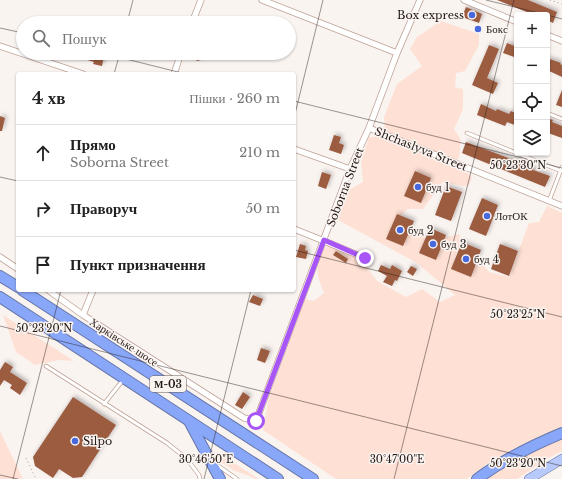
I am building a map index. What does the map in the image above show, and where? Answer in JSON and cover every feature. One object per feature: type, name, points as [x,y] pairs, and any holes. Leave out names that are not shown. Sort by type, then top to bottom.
[{"type":"highway","points":[[0,276],[16,286]]},
{"type":"highway","name":"Харківське шосе","points":[[25,292],[313,479]]},
{"type":"highway","name":"М-03","points":[[0,297],[278,479]]},
{"type":"highway","points":[[189,421],[220,479]]},
{"type":"highway","points":[[478,479],[516,454],[562,433]]},
{"type":"main road","points":[[529,479],[562,459]]},
{"type":"street","points":[[195,16],[201,0]]},
{"type":"street","points":[[262,0],[397,54]]},
{"type":"street","name":"Soborna Street","points":[[83,315],[244,418],[256,421],[350,169],[420,0]]},
{"type":"street","points":[[464,0],[514,21]]},
{"type":"street","points":[[550,36],[562,41]]},
{"type":"street","points":[[0,46],[16,51]]},
{"type":"street","points":[[42,60],[77,72]]},
{"type":"street","points":[[175,72],[179,60]]},
{"type":"street","name":"Shchaslyva Street","points":[[368,128],[562,206]]},
{"type":"street","points":[[296,150],[350,169]]},
{"type":"street","points":[[296,230],[365,258]]},
{"type":"street","points":[[0,257],[16,268]]},
{"type":"street","points":[[51,292],[83,315],[92,292]]},
{"type":"lane","points":[[550,114],[562,119]]},
{"type":"lane","points":[[467,133],[561,169],[549,201]]},
{"type":"lane","points":[[46,366],[167,444],[187,459],[199,475],[200,479]]},
{"type":"lane","points":[[104,404],[124,378]]},
{"type":"lane","points":[[210,462],[224,469],[237,479]]},
{"type":"path","points":[[550,0],[562,4]]},
{"type":"path","points":[[26,458],[36,479]]},
{"type":"shaded area","points":[[441,21],[479,34],[479,45],[465,71],[456,73],[455,87],[463,89],[463,109],[454,129],[461,140],[459,158],[454,161],[385,132],[384,117],[397,84],[422,66],[410,49],[417,37]]},
{"type":"shaded area","points":[[369,137],[380,137],[469,174],[472,178],[469,185],[464,186],[443,182],[423,209],[408,209],[395,220],[412,228],[436,247],[442,238],[460,234],[459,245],[453,264],[472,271],[475,266],[483,264],[489,272],[509,277],[529,223],[539,222],[547,206],[562,213],[562,428],[519,446],[488,463],[467,479],[336,479],[263,430],[268,401],[305,299],[314,301],[324,293],[317,270],[325,247],[331,246],[362,261],[377,281],[406,297],[422,289],[440,302],[455,295],[417,263],[338,220],[347,191],[363,182],[361,162]]},
{"type":"shaded area","points":[[3,315],[74,361],[59,360],[35,365],[16,352]]},
{"type":"shaded area","points":[[0,431],[23,479],[0,479]]},
{"type":"shaded area","points":[[562,436],[562,451],[517,479],[483,479],[518,457]]},
{"type":"shaded area","points":[[217,452],[259,479],[255,479],[235,471],[217,460],[213,456]]},
{"type":"building","points":[[497,0],[528,0],[557,12],[553,23],[550,22],[550,12],[527,12]]},
{"type":"building","name":"Box express","points":[[466,7],[482,14],[479,23],[462,17]]},
{"type":"building","points":[[507,43],[514,46],[514,57],[503,53]]},
{"type":"building","points":[[489,45],[499,49],[487,78],[498,83],[493,94],[472,85]]},
{"type":"building","points":[[550,59],[561,63],[562,77],[550,71]]},
{"type":"building","points":[[88,60],[103,60],[102,66],[93,64],[94,62]]},
{"type":"building","points":[[562,90],[562,107],[556,105]]},
{"type":"building","points":[[481,104],[496,111],[497,109],[509,114],[511,111],[514,112],[514,125],[507,122],[505,126],[477,115]]},
{"type":"building","points":[[0,116],[5,118],[2,131],[0,131]]},
{"type":"building","points":[[550,119],[553,120],[552,122],[562,126],[562,138],[550,134]]},
{"type":"building","points":[[334,135],[341,137],[339,143],[344,145],[341,154],[329,150]]},
{"type":"building","points":[[466,142],[534,168],[533,170],[550,176],[545,187],[462,153]]},
{"type":"building","name":"буд 1","points":[[415,171],[431,178],[421,203],[404,196]]},
{"type":"building","points":[[322,172],[331,175],[326,189],[318,186]]},
{"type":"building","points":[[446,186],[462,192],[451,221],[435,215]]},
{"type":"building","points":[[482,198],[498,205],[486,236],[469,229]]},
{"type":"building","name":"буд 2","points":[[397,214],[414,221],[403,246],[386,239]]},
{"type":"building","name":"буд 3","points":[[430,228],[446,235],[436,260],[419,253]]},
{"type":"building","name":"буд 4","points":[[462,242],[481,250],[471,277],[451,269]]},
{"type":"building","points":[[300,244],[306,246],[305,250],[308,251],[306,259],[296,257]]},
{"type":"building","points":[[500,244],[518,251],[509,276],[491,269]]},
{"type":"building","points":[[336,251],[348,259],[346,263],[333,255]]},
{"type":"building","points":[[381,265],[390,269],[392,265],[402,271],[397,281],[395,280],[392,286],[383,282],[387,276],[378,271]]},
{"type":"building","points":[[411,266],[417,269],[413,276],[407,272]]},
{"type":"building","points":[[253,295],[263,299],[260,306],[249,302]]},
{"type":"building","points":[[261,348],[270,351],[265,363],[257,360]]},
{"type":"building","points":[[5,362],[13,367],[10,372],[27,383],[20,395],[10,388],[12,385],[4,380],[0,386],[0,370]]},
{"type":"building","points":[[243,392],[250,397],[242,409],[235,405]]},
{"type":"building","name":"Silpo","points":[[73,397],[116,425],[82,477],[73,478],[59,469],[53,478],[35,466],[33,457]]},
{"type":"place","name":"Box express","points":[[472,15]]},
{"type":"place","name":"Бокс","points":[[478,29]]},
{"type":"place","name":"буд 1","points":[[418,187]]},
{"type":"place","name":"ЛотОК","points":[[487,216]]},
{"type":"place","name":"буд 2","points":[[400,230]]},
{"type":"place","name":"буд 3","points":[[433,244]]},
{"type":"place","name":"буд 4","points":[[466,259]]},
{"type":"place","name":"Silpo","points":[[75,441]]},
{"type":"route","points":[[256,421],[324,240],[365,258]]}]
